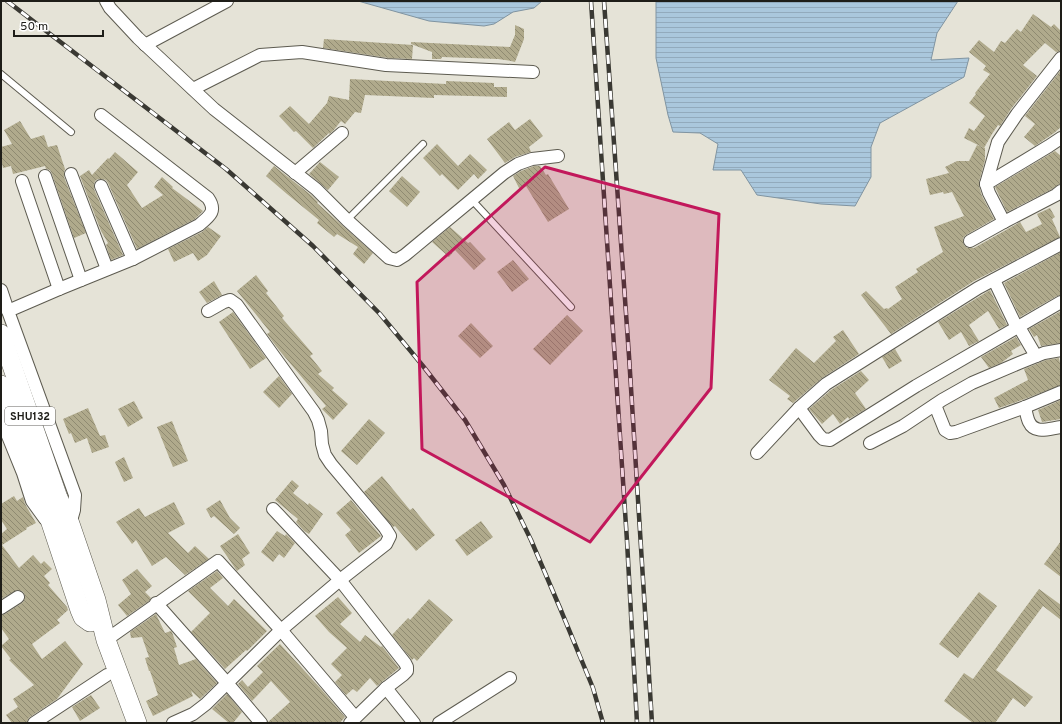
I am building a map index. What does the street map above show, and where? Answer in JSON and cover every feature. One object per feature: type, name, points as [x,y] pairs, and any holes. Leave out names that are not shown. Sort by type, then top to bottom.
[{"type":"main road","name":"SHU132","points":[[1,334],[51,500]]},
{"type":"main road","name":"SHU132","points":[[1,384],[61,525],[96,600],[91,616],[106,640],[137,723]]},
{"type":"main road","points":[[91,616],[107,675],[128,723]]},
{"type":"street","points":[[106,1],[110,8],[145,45],[214,109],[316,189],[347,220],[389,258],[397,260],[405,255],[471,199],[518,164],[532,159],[558,156]]},
{"type":"street","points":[[145,45],[227,1]]},
{"type":"street","points":[[193,89],[260,55],[302,52],[386,65],[533,72]]},
{"type":"street","points":[[1004,222],[986,184],[998,142],[1016,114],[1061,58]]},
{"type":"street","points":[[8,311],[133,259],[199,225],[212,212],[212,204],[208,198],[101,115]]},
{"type":"street","points":[[296,173],[342,133]]},
{"type":"street","points":[[986,184],[1061,138]]},
{"type":"street","points":[[70,174],[106,269]]},
{"type":"street","points":[[45,176],[81,280]]},
{"type":"street","points":[[22,181],[59,289]]},
{"type":"street","points":[[101,186],[133,259]]},
{"type":"street","points":[[970,241],[1061,191]]},
{"type":"street","points":[[757,454],[799,408],[826,384],[978,288],[1061,244]]},
{"type":"street","points":[[994,280],[1018,327],[1036,356]]},
{"type":"street","points":[[1,290],[75,495],[74,510],[61,525],[43,517],[32,502],[23,473],[2,425]]},
{"type":"street","points":[[173,723],[193,714],[206,704],[281,630],[340,580],[386,544],[390,536],[325,455],[318,420],[314,412],[237,305],[230,300],[208,311]]},
{"type":"street","points":[[799,408],[819,435],[823,439],[830,440],[916,386],[1061,302]]},
{"type":"street","points":[[870,443],[903,426],[972,383],[1019,362],[1044,353],[1061,350]]},
{"type":"street","points":[[935,405],[945,430],[950,433],[1025,407],[1061,392]]},
{"type":"street","points":[[1025,407],[1029,422],[1033,428],[1038,430],[1061,427]]},
{"type":"street","points":[[106,640],[218,560],[281,630],[352,720],[386,688],[403,675],[407,671],[407,667],[340,580],[273,509]]},
{"type":"street","points":[[1,608],[18,597]]},
{"type":"street","points":[[156,603],[261,723]]},
{"type":"street","points":[[34,723],[107,675]]},
{"type":"street","points":[[439,723],[510,678]]},
{"type":"street","points":[[386,688],[414,723]]},
{"type":"lane","points":[[1,75],[71,132]]},
{"type":"lane","points":[[347,220],[423,144]]},
{"type":"lane","points":[[471,199],[570,307]]},
{"type":"highlighted area","points":[[545,167],[719,214],[711,388],[590,542],[422,449],[417,282]]},
{"type":"water","points":[[358,1],[542,1],[534,8],[513,12],[494,24],[484,26],[429,21]]},
{"type":"water","points":[[656,1],[958,1],[937,33],[931,60],[969,58],[964,77],[880,123],[871,147],[871,177],[855,206],[821,204],[757,195],[741,170],[713,170],[718,144],[700,133],[673,132],[656,58]]},
{"type":"building","points":[[1033,14],[1051,27],[1054,24],[1061,31],[1061,51],[1056,52],[1045,43],[1023,65],[1037,76],[1011,109],[1000,126],[998,125],[984,148],[964,138],[969,128],[974,131],[985,116],[969,103],[990,74],[983,70],[986,66],[969,52],[979,40],[994,52],[1001,41],[1005,43],[1017,29],[1021,32]]},
{"type":"building","points":[[515,25],[524,29],[524,39],[515,62],[498,59],[442,57],[441,59],[432,59],[432,52],[411,44],[411,42],[510,47],[515,35]]},
{"type":"building","points":[[324,39],[413,45],[412,59],[389,58],[323,48]]},
{"type":"building","points":[[1061,70],[1061,127],[1035,146],[1024,137],[1035,124],[1025,116]]},
{"type":"building","points":[[350,79],[446,84],[446,81],[494,83],[494,87],[507,87],[507,97],[434,95],[434,98],[365,95],[361,113],[355,112],[345,124],[341,121],[333,131],[313,148],[296,131],[294,132],[279,116],[290,106],[309,124],[327,103],[329,96],[349,100]]},
{"type":"building","points":[[530,119],[543,136],[529,147],[531,152],[515,157],[505,163],[487,139],[509,122],[515,130]]},
{"type":"building","points":[[20,121],[31,139],[44,135],[48,147],[57,145],[65,169],[64,177],[86,233],[74,238],[52,174],[50,170],[46,169],[45,166],[13,174],[11,166],[3,168],[1,147],[12,144],[4,130]]},
{"type":"building","points":[[437,144],[458,166],[470,154],[487,170],[478,179],[474,174],[458,190],[442,174],[440,176],[423,158]]},
{"type":"building","points":[[977,145],[985,148],[985,160],[979,186],[982,196],[994,219],[966,235],[963,238],[964,245],[967,248],[974,248],[1020,222],[1026,232],[1042,224],[1037,214],[1050,208],[1055,217],[1052,219],[1060,237],[974,281],[891,334],[861,295],[866,291],[884,309],[888,309],[902,299],[895,287],[918,272],[916,269],[943,252],[934,227],[964,216],[952,192],[944,194],[943,192],[930,195],[926,179],[949,173],[945,167],[957,161],[969,161]]},
{"type":"building","points":[[1055,151],[1061,156],[1061,183],[1007,212],[995,187]]},
{"type":"building","points":[[115,152],[138,172],[127,185],[142,208],[163,195],[154,187],[162,177],[173,187],[172,188],[203,211],[195,219],[137,249],[108,183],[106,180],[98,179],[95,181],[94,189],[123,255],[111,260],[106,245],[108,243],[101,231],[80,176],[89,170],[92,175]]},
{"type":"building","points":[[320,162],[339,177],[328,190],[309,174]]},
{"type":"building","points":[[274,166],[311,195],[318,202],[317,203],[373,253],[364,264],[353,254],[358,247],[337,234],[334,237],[317,223],[319,220],[266,176]]},
{"type":"building","points":[[534,166],[540,166],[546,175],[548,174],[569,209],[548,222],[526,186],[520,190],[513,176]]},
{"type":"building","points":[[402,176],[420,192],[407,207],[389,191]]},
{"type":"building","points":[[208,227],[221,236],[207,255],[198,261],[193,253],[174,262],[168,249],[202,232]]},
{"type":"building","points":[[450,227],[468,243],[470,242],[486,259],[474,270],[455,250],[449,257],[432,242]]},
{"type":"building","points":[[1061,252],[1061,295],[1020,317],[1004,283]]},
{"type":"building","points":[[513,260],[529,279],[512,292],[497,272]]},
{"type":"building","points":[[256,275],[268,291],[266,293],[284,316],[282,318],[313,354],[310,356],[322,371],[318,374],[334,388],[332,390],[348,404],[333,420],[322,409],[326,406],[279,350],[267,334],[270,332],[237,291]]},
{"type":"building","points":[[214,281],[222,295],[207,303],[199,292]]},
{"type":"building","points":[[990,290],[1007,325],[999,329],[988,311],[969,325],[979,341],[969,346],[961,332],[949,340],[938,322]]},
{"type":"building","points":[[1061,311],[1061,343],[1041,346],[1037,335],[1034,337],[1029,329]]},
{"type":"building","points":[[233,312],[266,358],[250,369],[219,322]]},
{"type":"building","points":[[567,315],[583,331],[550,365],[533,349]]},
{"type":"building","points":[[471,323],[493,346],[480,358],[458,336]]},
{"type":"building","points":[[843,330],[859,354],[822,378],[793,403],[787,399],[790,396],[769,380],[796,348],[814,363],[836,341],[833,337]]},
{"type":"building","points":[[1016,337],[1021,345],[1011,351],[1013,354],[1001,363],[989,368],[981,357]]},
{"type":"building","points":[[895,349],[902,361],[889,369],[882,357]]},
{"type":"building","points":[[1059,358],[1061,368],[1061,385],[999,408],[994,398],[1028,380],[1024,369],[1046,360]]},
{"type":"building","points":[[861,371],[869,380],[855,393],[866,409],[849,419],[848,417],[840,424],[833,414],[822,424],[809,409],[831,390]]},
{"type":"building","points":[[279,376],[292,394],[279,408],[263,392]]},
{"type":"building","points":[[1061,400],[1061,419],[1042,422],[1038,410]]},
{"type":"building","points":[[134,401],[143,418],[128,427],[118,409]]},
{"type":"building","points":[[88,408],[100,436],[105,435],[109,447],[92,453],[87,438],[75,443],[71,433],[69,434],[63,419]]},
{"type":"building","points":[[369,419],[385,433],[357,465],[341,451]]},
{"type":"building","points":[[172,421],[188,461],[173,467],[157,427]]},
{"type":"building","points":[[124,457],[133,478],[124,482],[115,462]]},
{"type":"building","points":[[382,476],[410,510],[413,508],[435,535],[416,551],[395,526],[393,527],[364,492]]},
{"type":"building","points":[[292,480],[299,486],[293,493],[308,505],[309,503],[323,514],[309,534],[296,522],[298,519],[275,500]]},
{"type":"building","points":[[14,496],[17,501],[23,497],[25,504],[36,523],[26,528],[27,529],[2,545],[19,568],[33,555],[41,564],[44,561],[52,569],[44,576],[50,583],[48,585],[68,610],[57,620],[60,623],[32,644],[42,659],[65,641],[83,664],[57,699],[30,717],[27,723],[12,723],[6,715],[18,707],[13,699],[34,685],[9,660],[11,659],[1,646],[9,639],[1,628],[1,615],[22,603],[25,597],[22,591],[17,590],[1,599],[1,534],[7,529],[1,520],[1,504]]},
{"type":"building","points":[[220,500],[230,518],[240,528],[234,534],[214,516],[211,518],[206,509]]},
{"type":"building","points":[[351,500],[381,536],[359,553],[345,535],[351,530],[336,513]]},
{"type":"building","points":[[174,502],[185,524],[168,533],[188,553],[195,546],[209,559],[185,575],[166,557],[152,566],[136,540],[132,544],[116,522],[139,508],[145,517]]},
{"type":"building","points":[[481,521],[493,537],[467,556],[455,540]]},
{"type":"building","points":[[277,531],[285,536],[286,534],[295,543],[284,558],[279,554],[273,562],[261,552]]},
{"type":"building","points":[[238,534],[250,553],[242,559],[245,565],[237,571],[220,546]]},
{"type":"building","points":[[1061,541],[1061,577],[1044,564]]},
{"type":"building","points":[[137,569],[152,586],[145,592],[151,598],[127,616],[118,605],[131,594],[122,580]]},
{"type":"building","points":[[217,571],[223,578],[210,588],[228,606],[234,599],[267,631],[247,651],[246,650],[225,669],[191,632],[210,613],[188,591]]},
{"type":"building","points":[[1039,589],[1061,605],[1061,620],[1043,606],[996,670],[1033,697],[1025,707],[1013,698],[995,723],[973,723],[944,701],[964,673],[973,679]]},
{"type":"building","points":[[979,592],[997,606],[958,658],[939,644]]},
{"type":"building","points":[[338,597],[352,613],[340,624],[360,642],[365,635],[381,647],[382,646],[399,668],[377,686],[370,678],[357,692],[353,689],[346,695],[335,682],[342,675],[331,664],[347,648],[329,632],[315,616]]},
{"type":"building","points":[[429,599],[453,620],[417,661],[414,658],[412,660],[392,635],[408,618],[410,620]]},
{"type":"building","points":[[156,614],[165,633],[172,632],[177,647],[174,648],[179,665],[196,659],[217,683],[200,699],[191,691],[193,696],[153,716],[146,701],[158,695],[145,658],[149,657],[142,637],[131,638],[130,632]]},
{"type":"building","points":[[280,644],[345,717],[340,723],[268,723],[290,702],[271,681],[252,701],[238,684],[242,680],[248,687],[263,672],[257,666]]},
{"type":"building","points":[[227,694],[242,712],[233,723],[229,723],[212,709]]},
{"type":"building","points":[[91,695],[100,708],[80,721],[72,707]]},
{"type":"railway","points":[[7,1],[226,169],[313,246],[380,314],[423,366],[465,420],[504,485],[531,540],[560,608],[593,688],[603,723]]},
{"type":"railway","points":[[591,1],[627,541],[637,723]]},
{"type":"railway","points":[[604,1],[629,356],[652,723]]}]
